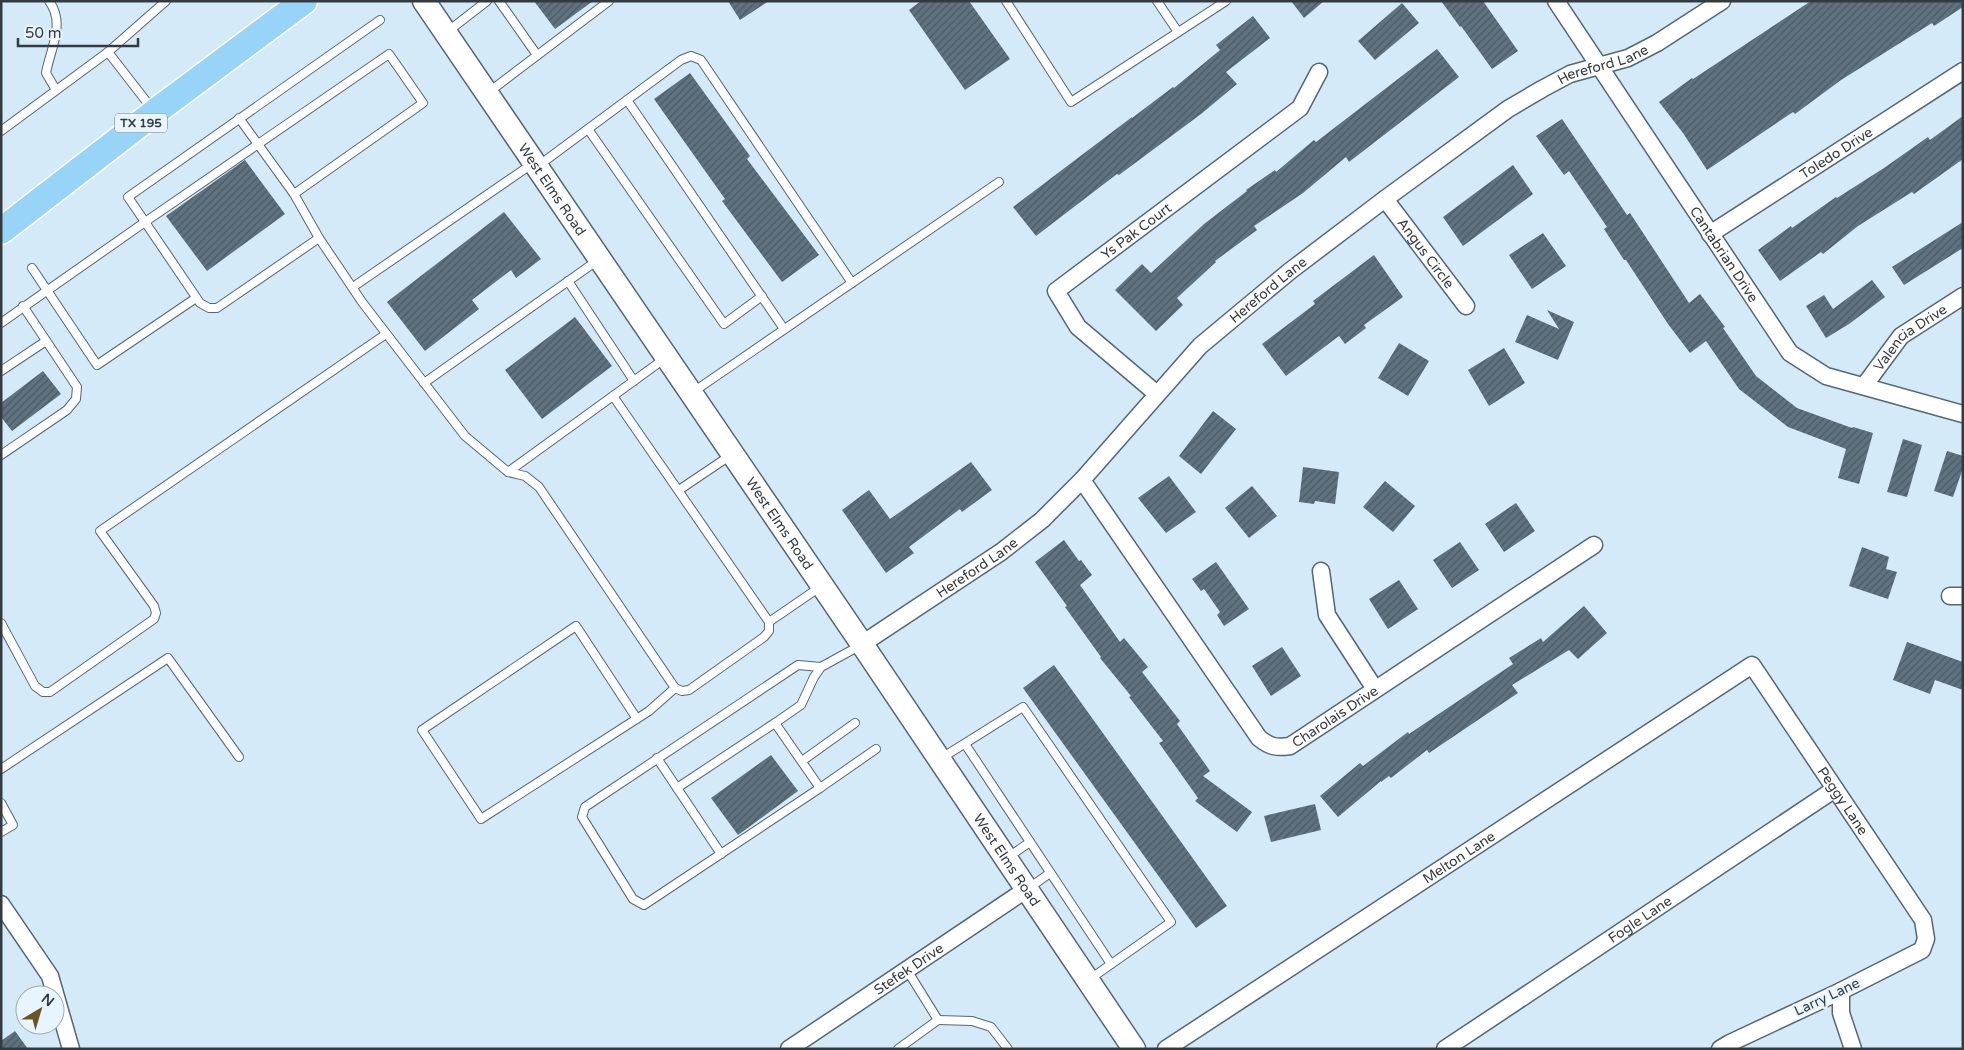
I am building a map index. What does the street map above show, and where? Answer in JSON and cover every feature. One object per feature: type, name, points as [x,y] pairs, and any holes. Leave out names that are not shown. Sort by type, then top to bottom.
[{"type":"highway","name":"TX 195","points":[[1,231],[155,112],[304,1]]},
{"type":"main road","name":"West Elms Road","points":[[424,1],[862,644],[1134,1049]]},
{"type":"street","name":"Cantabrian Drive","points":[[1556,1],[1790,353],[1826,376],[1963,414]]},
{"type":"street","name":"Hereford Lane","points":[[862,644],[1001,552],[1042,520],[1082,480],[1200,346],[1290,270],[1508,109],[1570,74],[1628,58],[1650,47],[1722,1]]},
{"type":"street","name":"Toledo Drive","points":[[1710,234],[1963,71]]},
{"type":"street","name":"Ys Pak Court","points":[[1157,394],[1078,327],[1056,291],[1300,108],[1319,72]]},
{"type":"street","name":"Angus Circle","points":[[1385,199],[1466,306]]},
{"type":"street","name":"Valencia Drive","points":[[1864,386],[1900,336],[1963,296]]},
{"type":"street","name":"Charolais Drive","points":[[1082,480],[1260,738],[1268,745],[1278,748],[1290,746],[1594,545]]},
{"type":"street","points":[[1321,571],[1327,615],[1375,689]]},
{"type":"street","name":"Peggy Lane","points":[[1752,665],[1923,920],[1926,939]]},
{"type":"street","name":"Melton Lane","points":[[1174,1047],[1752,665]]},
{"type":"street","name":"Fogle Lane","points":[[1445,1049],[1834,789]]},
{"type":"street","name":"Stefek Drive","points":[[789,1049],[1026,889]]},
{"type":"street","points":[[1,904],[50,976],[71,1049]]},
{"type":"street","name":"Larry Lane","points":[[1720,1049],[1922,950],[1926,939]]},
{"type":"street","points":[[1841,991],[1841,1013],[1853,1049]]},
{"type":"lane","points":[[49,1],[54,7],[58,30],[49,55],[46,73],[56,90]]},
{"type":"lane","points":[[1,131],[108,52],[166,1]]},
{"type":"lane","points":[[446,33],[487,1]]},
{"type":"lane","points":[[499,1],[537,55]]},
{"type":"lane","points":[[487,94],[608,1]]},
{"type":"lane","points":[[1006,1],[1071,102],[1226,1]]},
{"type":"lane","points":[[1157,1],[1178,32]]},
{"type":"lane","points":[[319,238],[217,308],[209,308],[200,303],[196,298],[128,197],[380,20]]},
{"type":"lane","points":[[108,52],[155,112]]},
{"type":"lane","points":[[1,322],[389,54],[423,103],[294,194]]},
{"type":"lane","points":[[352,287],[588,129],[681,60],[690,56],[702,60],[852,283]]},
{"type":"lane","points":[[627,100],[784,329]]},
{"type":"lane","points":[[239,118],[294,194],[319,238],[352,287],[465,436],[508,472],[525,476],[539,486],[675,688],[682,691],[689,690],[764,637],[769,631],[769,622],[613,396]]},
{"type":"lane","points":[[588,129],[724,324],[762,296]]},
{"type":"lane","points":[[691,393],[999,182]]},
{"type":"lane","points":[[424,383],[600,259]]},
{"type":"lane","points":[[32,268],[97,365],[196,298]]},
{"type":"lane","points":[[568,281],[634,381]]},
{"type":"lane","points":[[1,454],[67,410],[76,399],[77,387],[23,306]]},
{"type":"lane","points":[[1,623],[34,686],[43,692],[50,692],[154,619],[156,613],[154,606],[100,531],[386,334]]},
{"type":"lane","points":[[1,371],[46,340]]},
{"type":"lane","points":[[508,472],[666,357]]},
{"type":"lane","points":[[679,490],[733,454]]},
{"type":"lane","points":[[769,622],[822,586]]},
{"type":"lane","points":[[636,718],[576,626],[422,730],[481,820],[649,711],[675,688]]},
{"type":"lane","points":[[677,788],[801,705],[814,677],[821,667],[862,644]]},
{"type":"lane","points":[[1,769],[168,658],[239,757]]},
{"type":"lane","points":[[821,667],[798,666],[585,807],[582,817],[633,899],[644,905],[876,750]]},
{"type":"lane","points":[[939,760],[1023,707],[1171,922],[1088,980]]},
{"type":"lane","points":[[775,723],[820,788]]},
{"type":"lane","points":[[802,761],[855,723]]},
{"type":"lane","points":[[965,744],[1111,964]]},
{"type":"lane","points":[[657,758],[721,854]]},
{"type":"lane","points":[[1,803],[13,825],[1,832]]},
{"type":"lane","points":[[1006,859],[1030,842]]},
{"type":"lane","points":[[1026,889],[1050,873]]},
{"type":"lane","points":[[907,970],[938,1020]]},
{"type":"lane","points":[[898,1049],[938,1020],[972,1021],[991,1026],[1008,1049]]},
{"type":"building","points":[[534,1],[593,1],[555,29]]},
{"type":"building","points":[[728,1],[769,1],[740,20]]},
{"type":"building","points":[[921,1],[969,1],[1010,59],[965,90],[909,10]]},
{"type":"building","points":[[1291,1],[1324,1],[1304,18]]},
{"type":"building","points":[[1441,1],[1483,1],[1518,51],[1492,69]]},
{"type":"building","points":[[1811,1],[1963,1],[1963,7],[1934,26],[1932,23],[1841,80],[1795,114],[1793,112],[1707,170],[1683,133],[1659,102],[1692,78]]},
{"type":"building","points":[[1402,3],[1419,23],[1375,60],[1358,41]]},
{"type":"building","points":[[1253,16],[1270,38],[1226,72],[1237,84],[1201,114],[1119,175],[1117,174],[1036,236],[1013,207],[1132,117],[1174,88],[1220,50],[1216,45]]},
{"type":"building","points":[[1437,49],[1459,77],[1349,162],[1346,157],[1303,193],[1254,226],[1257,230],[1215,261],[1177,298],[1183,305],[1156,331],[1115,290],[1142,264],[1151,273],[1204,224],[1246,190],[1275,170],[1276,172],[1314,140],[1316,142]]},
{"type":"building","points":[[690,73],[750,156],[747,159],[819,255],[782,282],[722,201],[725,199],[654,99]]},
{"type":"building","points":[[1963,116],[1963,159],[1914,194],[1912,192],[1858,226],[1823,254],[1821,252],[1780,281],[1758,250],[1791,226],[1792,228],[1928,137],[1930,140]]},
{"type":"building","points":[[1562,119],[1627,215],[1630,213],[1689,303],[1700,294],[1725,327],[1723,328],[1756,376],[1797,408],[1852,428],[1873,433],[1859,484],[1838,478],[1846,449],[1788,427],[1739,389],[1706,341],[1690,353],[1668,324],[1626,260],[1624,260],[1604,229],[1607,227],[1569,171],[1564,175],[1536,136]]},
{"type":"building","points":[[245,160],[285,214],[207,271],[166,216]]},
{"type":"building","points":[[1513,165],[1533,194],[1463,246],[1443,217]]},
{"type":"building","points":[[504,212],[541,259],[516,278],[511,270],[472,300],[479,309],[425,351],[387,302]]},
{"type":"building","points":[[1963,222],[1963,248],[1904,285],[1892,267]]},
{"type":"building","points":[[1543,233],[1566,266],[1532,289],[1509,255]]},
{"type":"building","points":[[1374,255],[1403,297],[1364,325],[1366,328],[1345,344],[1339,336],[1286,376],[1262,344],[1315,304],[1313,301]]},
{"type":"building","points":[[1872,280],[1885,297],[1849,324],[1826,338],[1806,306],[1824,295],[1833,309]]},
{"type":"building","points":[[1547,310],[1574,322],[1558,360],[1515,342],[1527,315],[1559,329]]},
{"type":"building","points":[[575,317],[612,366],[542,419],[505,370]]},
{"type":"building","points":[[1399,343],[1429,361],[1408,396],[1378,378]]},
{"type":"building","points":[[1504,348],[1525,383],[1489,406],[1468,370]]},
{"type":"building","points":[[43,371],[61,394],[12,431],[1,417],[1,403]]},
{"type":"building","points":[[1213,411],[1236,429],[1201,474],[1179,456]]},
{"type":"building","points":[[1903,439],[1922,445],[1907,497],[1887,492]]},
{"type":"building","points":[[1947,451],[1963,456],[1963,468],[1953,497],[1934,491]]},
{"type":"building","points":[[971,462],[992,490],[962,512],[960,509],[909,547],[914,553],[886,573],[842,510],[869,490],[890,519]]},
{"type":"building","points":[[1303,467],[1339,472],[1335,504],[1315,501],[1314,504],[1299,502]]},
{"type":"building","points":[[1169,476],[1196,512],[1166,533],[1138,498]]},
{"type":"building","points":[[1385,481],[1415,506],[1393,532],[1363,507]]},
{"type":"building","points":[[1252,486],[1277,516],[1249,538],[1225,508]]},
{"type":"building","points":[[1516,503],[1535,531],[1504,552],[1485,524]]},
{"type":"building","points":[[1064,540],[1092,575],[1080,585],[1120,642],[1124,638],[1148,667],[1142,672],[1180,721],[1177,724],[1210,771],[1203,776],[1252,812],[1237,832],[1195,801],[1198,798],[1159,743],[1163,741],[1129,697],[1131,696],[1100,658],[1065,607],[1067,606],[1035,562]]},
{"type":"building","points":[[1460,542],[1479,570],[1452,588],[1433,560]]},
{"type":"building","points":[[1862,547],[1889,557],[1886,569],[1897,572],[1888,599],[1849,586]]},
{"type":"building","points":[[1216,562],[1249,609],[1224,626],[1217,615],[1220,612],[1204,589],[1201,591],[1192,579]]},
{"type":"building","points":[[1399,580],[1418,609],[1388,629],[1369,599]]},
{"type":"building","points":[[1584,606],[1607,633],[1578,659],[1569,650],[1512,685],[1518,693],[1429,753],[1427,750],[1391,778],[1389,776],[1381,781],[1338,817],[1320,796],[1360,763],[1363,766],[1408,732],[1409,734],[1513,664],[1509,658],[1541,638],[1543,642]]},
{"type":"building","points":[[1907,642],[1963,662],[1963,690],[1935,680],[1930,694],[1893,680]]},
{"type":"building","points":[[1282,647],[1301,676],[1271,696],[1252,666]]},
{"type":"building","points":[[1054,665],[1227,906],[1196,928],[1023,688]]},
{"type":"building","points":[[771,755],[798,791],[738,835],[711,798]]},
{"type":"building","points":[[1315,804],[1321,830],[1271,842],[1264,816]]},
{"type":"building","points":[[15,1031],[15,1035],[18,1035],[28,1049],[1,1049],[1,1041]]}]
